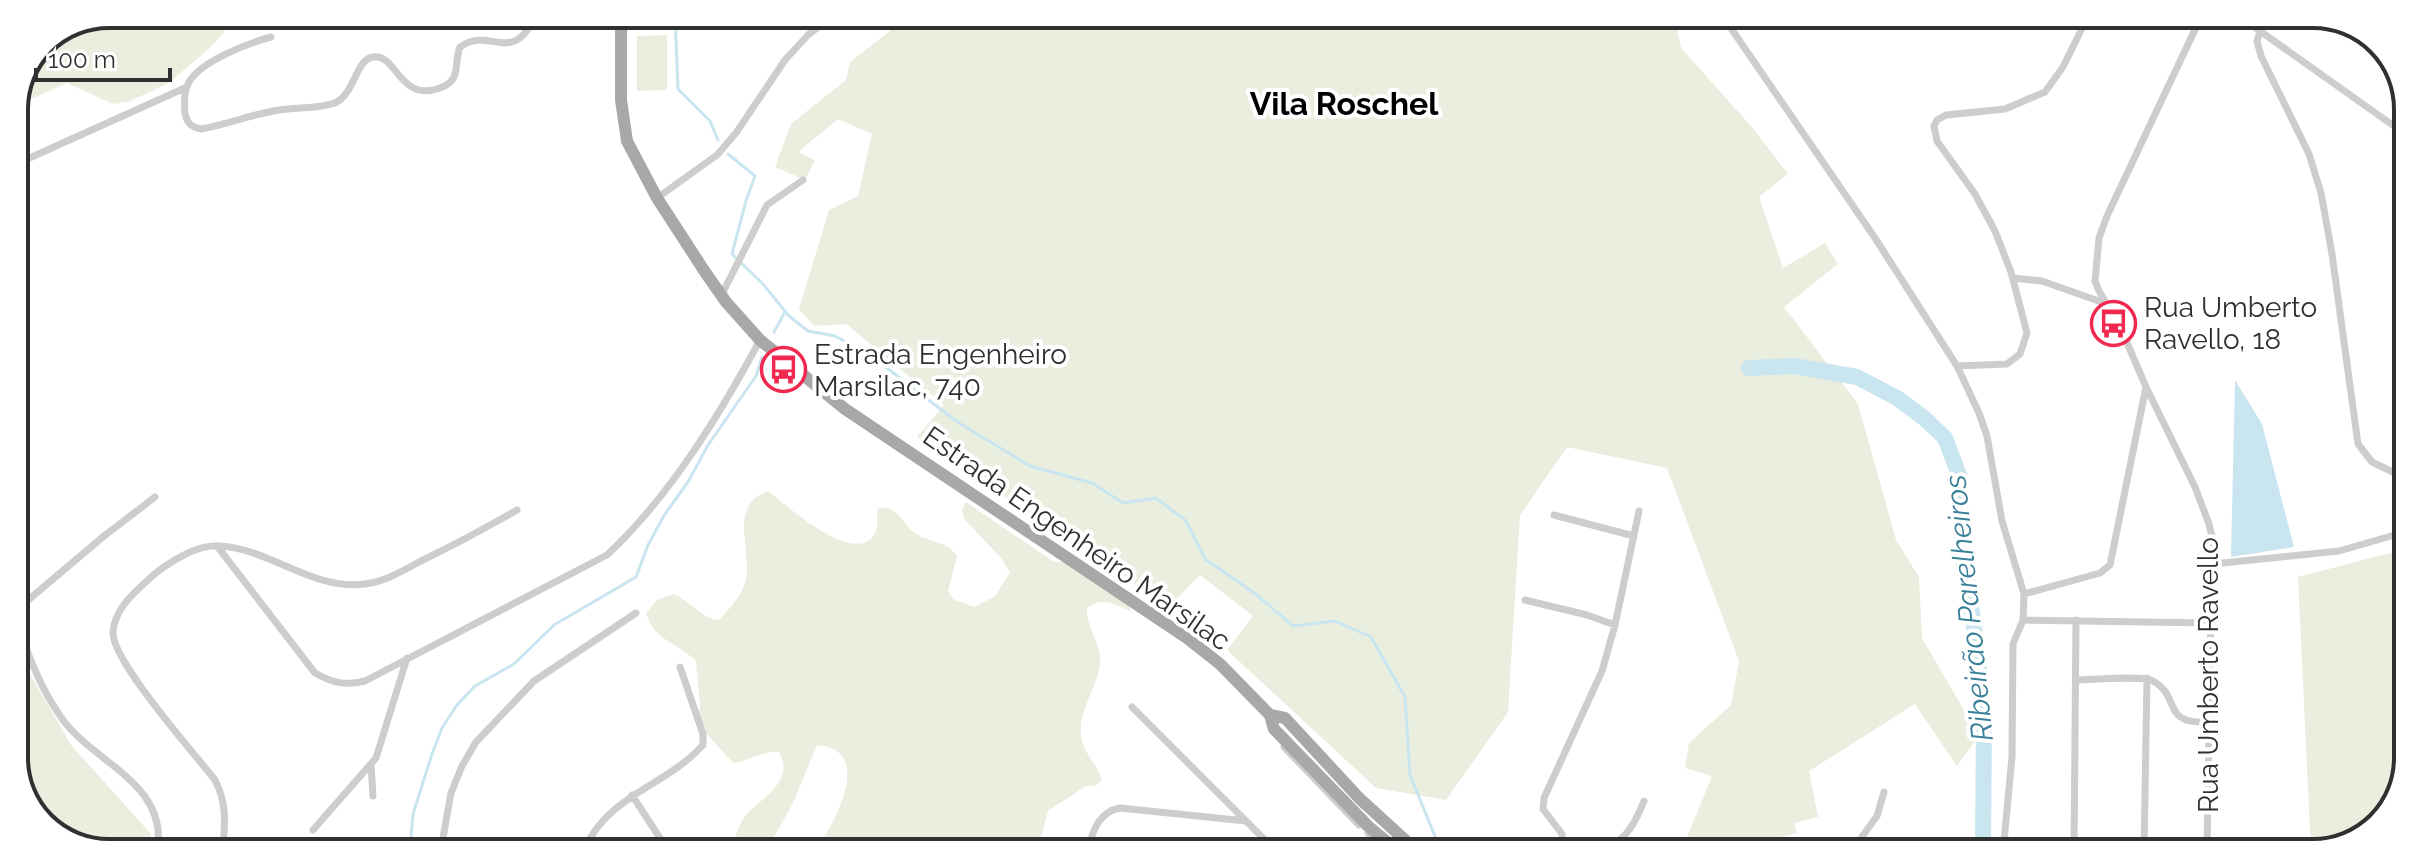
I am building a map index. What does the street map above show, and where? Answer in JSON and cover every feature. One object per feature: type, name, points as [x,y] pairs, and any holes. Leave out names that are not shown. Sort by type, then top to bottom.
[{"type":"main road","name":"Estrada Engenheiro Marsilac","points":[[621,28],[622,120],[627,141],[657,198],[721,296],[760,340],[845,409],[1187,638],[1220,664],[1267,711],[1285,718],[1400,839]]},
{"type":"main road","name":"Estrada Engenheiro Marsilac","points":[[1267,711],[1274,729],[1384,839]]},
{"type":"street","points":[[271,37],[241,47],[194,76],[185,97],[186,119],[193,127],[201,129],[278,110],[336,102],[350,90],[365,61],[372,57],[381,59],[415,90],[436,90],[454,77],[458,51],[463,44],[476,40],[503,44],[516,41],[529,28]]},
{"type":"street","points":[[657,198],[697,171],[727,145],[785,60],[817,28]]},
{"type":"street","points":[[1731,28],[1875,238],[1957,366],[1987,436],[2002,521],[2024,594],[2023,620],[2013,644],[2012,757],[2004,839]]},
{"type":"street","points":[[1957,366],[2002,365],[2013,361],[2027,339],[2027,329],[2013,278],[1986,214],[1937,141],[1934,126],[1946,115],[2005,109],[2045,92],[2063,67],[2082,28]]},
{"type":"street","name":"Rua Umberto Ravello","points":[[2196,28],[2107,216],[2099,238],[2095,281],[2119,324],[2195,487],[2214,546],[2207,839]]},
{"type":"street","points":[[2256,28],[2394,126]]},
{"type":"street","points":[[2260,31],[2257,41],[2261,56],[2309,154],[2321,193],[2358,444],[2372,462],[2394,473]]},
{"type":"street","points":[[28,159],[187,87]]},
{"type":"street","points":[[721,296],[767,205],[803,180]]},
{"type":"street","points":[[2013,278],[2042,281],[2107,304]]},
{"type":"street","points":[[217,546],[315,673],[330,682],[349,685],[365,681],[607,555],[667,486],[726,400],[760,340]]},
{"type":"street","points":[[2024,594],[2100,573],[2110,565],[2146,387]]},
{"type":"street","points":[[28,600],[155,497]]},
{"type":"street","points":[[224,839],[226,810],[215,780],[126,666],[114,644],[113,632],[118,614],[127,599],[154,575],[184,556],[202,548],[217,546],[246,552],[326,582],[346,586],[369,584],[406,569],[517,510]]},
{"type":"street","points":[[1563,839],[1545,813],[1544,798],[1596,686],[1615,625],[1639,511]]},
{"type":"street","points":[[1554,515],[1634,536]]},
{"type":"street","points":[[2213,564],[2339,551],[2394,535]]},
{"type":"street","points":[[1525,600],[1615,625]]},
{"type":"street","points":[[443,839],[456,780],[468,754],[482,735],[534,681],[636,613]]},
{"type":"street","points":[[2023,620],[2210,623]]},
{"type":"street","points":[[2074,839],[2076,620]]},
{"type":"street","points":[[28,652],[35,672],[64,721],[80,739],[145,793],[159,825],[158,839]]},
{"type":"street","points":[[313,830],[371,765],[381,748],[407,658]]},
{"type":"street","points":[[590,839],[607,815],[703,745],[703,734],[680,667]]},
{"type":"street","points":[[2076,680],[2147,678],[2161,687],[2181,719],[2210,722]]},
{"type":"street","points":[[2144,839],[2147,678]]},
{"type":"street","points":[[1132,707],[1264,839]]},
{"type":"street","points":[[1267,711],[1268,728],[1274,736],[1374,839]]},
{"type":"street","points":[[371,765],[373,796]]},
{"type":"street","points":[[1860,839],[1877,816],[1884,792]]},
{"type":"street","points":[[632,795],[661,839]]},
{"type":"street","points":[[1619,839],[1627,832],[1644,801]]},
{"type":"street","points":[[1092,839],[1106,813],[1120,808],[1246,821]]},
{"type":"green space","points":[[109,28],[227,28],[214,44],[169,83],[128,102],[113,104],[67,83],[29,100],[34,78],[42,64],[64,42],[78,34]]},
{"type":"green space","points":[[894,28],[1677,28],[1681,48],[1751,126],[1788,174],[1759,197],[1783,268],[1825,243],[1838,264],[1784,307],[1858,404],[1896,540],[1919,577],[1922,638],[1979,736],[1957,766],[1915,704],[1809,771],[1818,817],[1794,823],[1797,833],[1776,839],[1686,839],[1712,776],[1685,768],[1689,743],[1731,705],[1739,661],[1667,468],[1567,447],[1520,515],[1508,712],[1446,800],[1376,788],[1227,650],[1253,616],[1200,575],[1169,607],[917,437],[944,405],[846,324],[814,326],[799,309],[829,210],[858,196],[872,134],[838,119],[798,152],[815,160],[805,180],[775,167],[791,124],[846,80],[850,62]]},
{"type":"green space","points":[[667,35],[667,90],[637,91],[637,36]]},
{"type":"green space","points":[[768,491],[822,531],[853,544],[866,542],[875,533],[878,508],[891,509],[918,535],[953,551],[957,556],[948,591],[953,599],[974,607],[995,596],[1010,573],[1001,558],[964,519],[962,510],[966,502],[1054,562],[1070,564],[1090,581],[1101,579],[1128,603],[1131,611],[1104,602],[1087,608],[1099,650],[1100,667],[1085,708],[1081,730],[1084,746],[1102,780],[1095,786],[1086,786],[1048,811],[1041,839],[823,839],[840,806],[847,773],[844,759],[835,750],[817,745],[793,803],[773,839],[735,839],[744,818],[780,780],[783,762],[779,752],[773,752],[733,763],[698,724],[700,705],[696,661],[661,636],[646,613],[657,600],[674,594],[707,616],[719,620],[745,583],[745,519],[748,507],[755,498]]},
{"type":"green space","points":[[2394,552],[2394,758],[2390,784],[2377,807],[2358,825],[2334,836],[2313,839],[2310,839],[2298,577]]},
{"type":"green space","points":[[28,670],[71,745],[151,834],[150,839],[109,839],[83,835],[60,822],[45,807],[34,789],[28,763]]},
{"type":"water","points":[[2235,380],[2262,424],[2294,547],[2231,557]]},
{"type":"waterway","points":[[676,28],[678,89],[710,121],[718,140]]},
{"type":"waterway","points":[[728,154],[755,176],[732,254],[762,283],[789,316],[808,331],[835,336],[871,356],[959,423],[1030,466],[1092,483],[1123,503],[1156,498],[1186,521],[1205,559],[1257,595],[1293,626],[1335,621],[1371,637],[1405,697],[1410,775],[1436,839]]},
{"type":"waterway","points":[[774,332],[785,312]]},
{"type":"waterway","points":[[411,839],[413,814],[432,754],[442,728],[457,705],[475,686],[514,664],[554,625],[636,577],[648,545],[665,514],[756,376],[762,357]]},
{"type":"waterway","name":"Ribeirão Parelheiros","points":[[1749,368],[1794,366],[1857,377],[1897,398],[1945,438],[1959,475],[1963,566],[1979,665],[1977,684],[1984,714],[1983,839]]},
{"type":"place","name":"Rua Umberto Ravello, 18","points":[[2113,323]]},
{"type":"place","name":"Estrada Engenheiro Marsilac, 740","points":[[783,370]]},
{"type":"district","name":"Vila Roschel","points":[[1344,104]]}]
